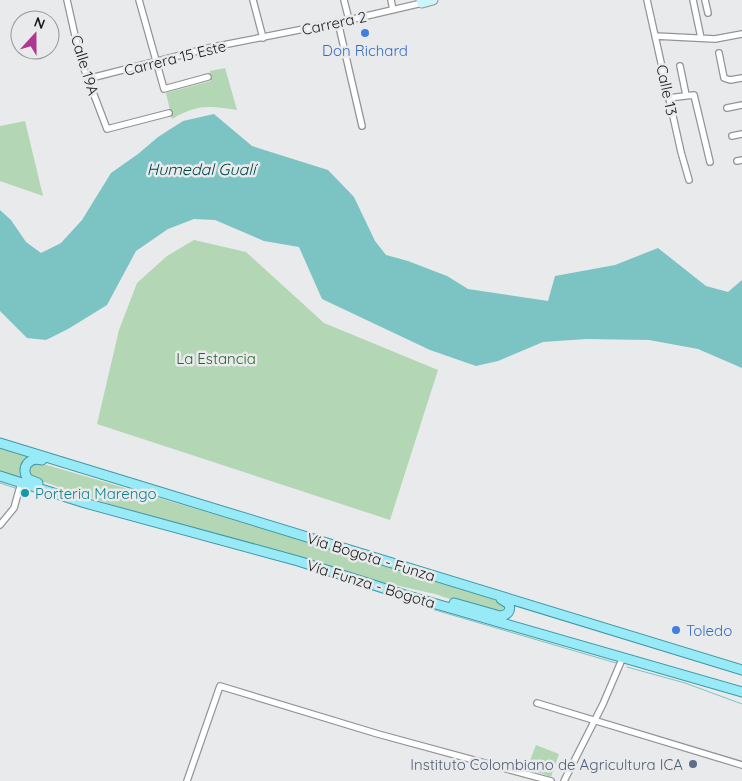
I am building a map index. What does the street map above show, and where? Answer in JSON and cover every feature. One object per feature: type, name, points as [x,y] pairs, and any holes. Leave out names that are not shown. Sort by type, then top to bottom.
[{"type":"main road","name":"Vía Bogota - Funza","points":[[0,442],[144,488],[742,670]]},
{"type":"main road","points":[[137,517],[33,482],[25,475],[26,465],[29,461],[36,458],[114,482],[144,488]]},
{"type":"main road","name":"Vía Funza - Bogota","points":[[0,476],[742,692]]},
{"type":"main road","points":[[405,595],[432,597],[500,616],[508,614],[510,608],[506,600],[438,580],[424,573]]},
{"type":"street","name":"Calle 19A","points":[[67,0],[80,58],[107,129],[169,113]]},
{"type":"street","points":[[253,0],[263,38]]},
{"type":"street","points":[[344,0],[349,20]]},
{"type":"street","points":[[391,0],[393,10]]},
{"type":"street","name":"Carrera 2","points":[[263,38],[433,0]]},
{"type":"street","name":"Calle 13","points":[[647,0],[668,98],[689,180]]},
{"type":"street","points":[[693,0],[701,38]]},
{"type":"street","points":[[705,0],[708,12]]},
{"type":"street","points":[[141,1],[164,88],[208,77]]},
{"type":"street","points":[[338,22],[362,126]]},
{"type":"street","points":[[655,36],[715,39],[742,34]]},
{"type":"street","name":"Carrera 15 Este","points":[[87,79],[213,47],[263,38]]},
{"type":"street","points":[[719,53],[724,78],[730,80],[742,78]]},
{"type":"street","points":[[680,66],[686,95]]},
{"type":"street","points":[[668,98],[694,94],[710,162]]},
{"type":"street","points":[[727,108],[742,106]]},
{"type":"street","points":[[732,136],[742,134]]},
{"type":"street","points":[[0,525],[14,508],[21,483]]},
{"type":"street","points":[[564,781],[595,720],[623,657]]},
{"type":"street","points":[[702,680],[742,696]]},
{"type":"street","points":[[187,781],[220,686],[378,734],[550,781]]},
{"type":"street","points":[[537,703],[742,765]]},
{"type":"green space","points":[[225,68],[237,110],[203,107],[172,119],[166,93],[211,81],[210,71]]},
{"type":"green space","points":[[25,121],[43,196],[0,181],[0,126]]},
{"type":"green space","name":"La Estancia","points":[[194,240],[246,252],[324,323],[438,370],[390,520],[97,424],[119,330],[137,283],[167,256]]},
{"type":"green space","points":[[0,448],[28,456],[23,461],[21,467],[26,480],[0,472]]},
{"type":"green space","points":[[37,462],[416,574],[501,602],[506,608],[505,613],[477,608],[435,594],[359,577],[127,510],[32,478],[29,468],[31,464]]},
{"type":"green space","points":[[536,745],[559,754],[551,777],[527,768]]},
{"type":"water","name":"Humedal Gualí","points":[[214,114],[252,146],[328,170],[354,197],[375,241],[386,255],[447,276],[468,289],[548,301],[555,276],[615,265],[658,248],[706,286],[728,292],[742,280],[742,368],[698,349],[649,340],[586,339],[543,342],[498,361],[476,366],[430,350],[322,299],[299,247],[264,241],[215,220],[194,219],[168,229],[136,251],[107,305],[46,340],[27,338],[0,311],[0,210],[11,220],[26,242],[41,253],[61,243],[82,220],[111,173],[158,137],[183,121]]},
{"type":"waterway","points":[[0,483],[15,488]]},
{"type":"waterway","points":[[394,598],[616,663]]},
{"type":"waterway","points":[[627,667],[685,683],[742,704]]},
{"type":"place","name":"Don Richard","points":[[365,33]]},
{"type":"place","name":"Porteria Marengo","points":[[25,493]]},
{"type":"place","name":"Toledo","points":[[676,630]]},
{"type":"place","name":"Instituto Colombiano de Agricultura ICA","points":[[693,764]]}]
